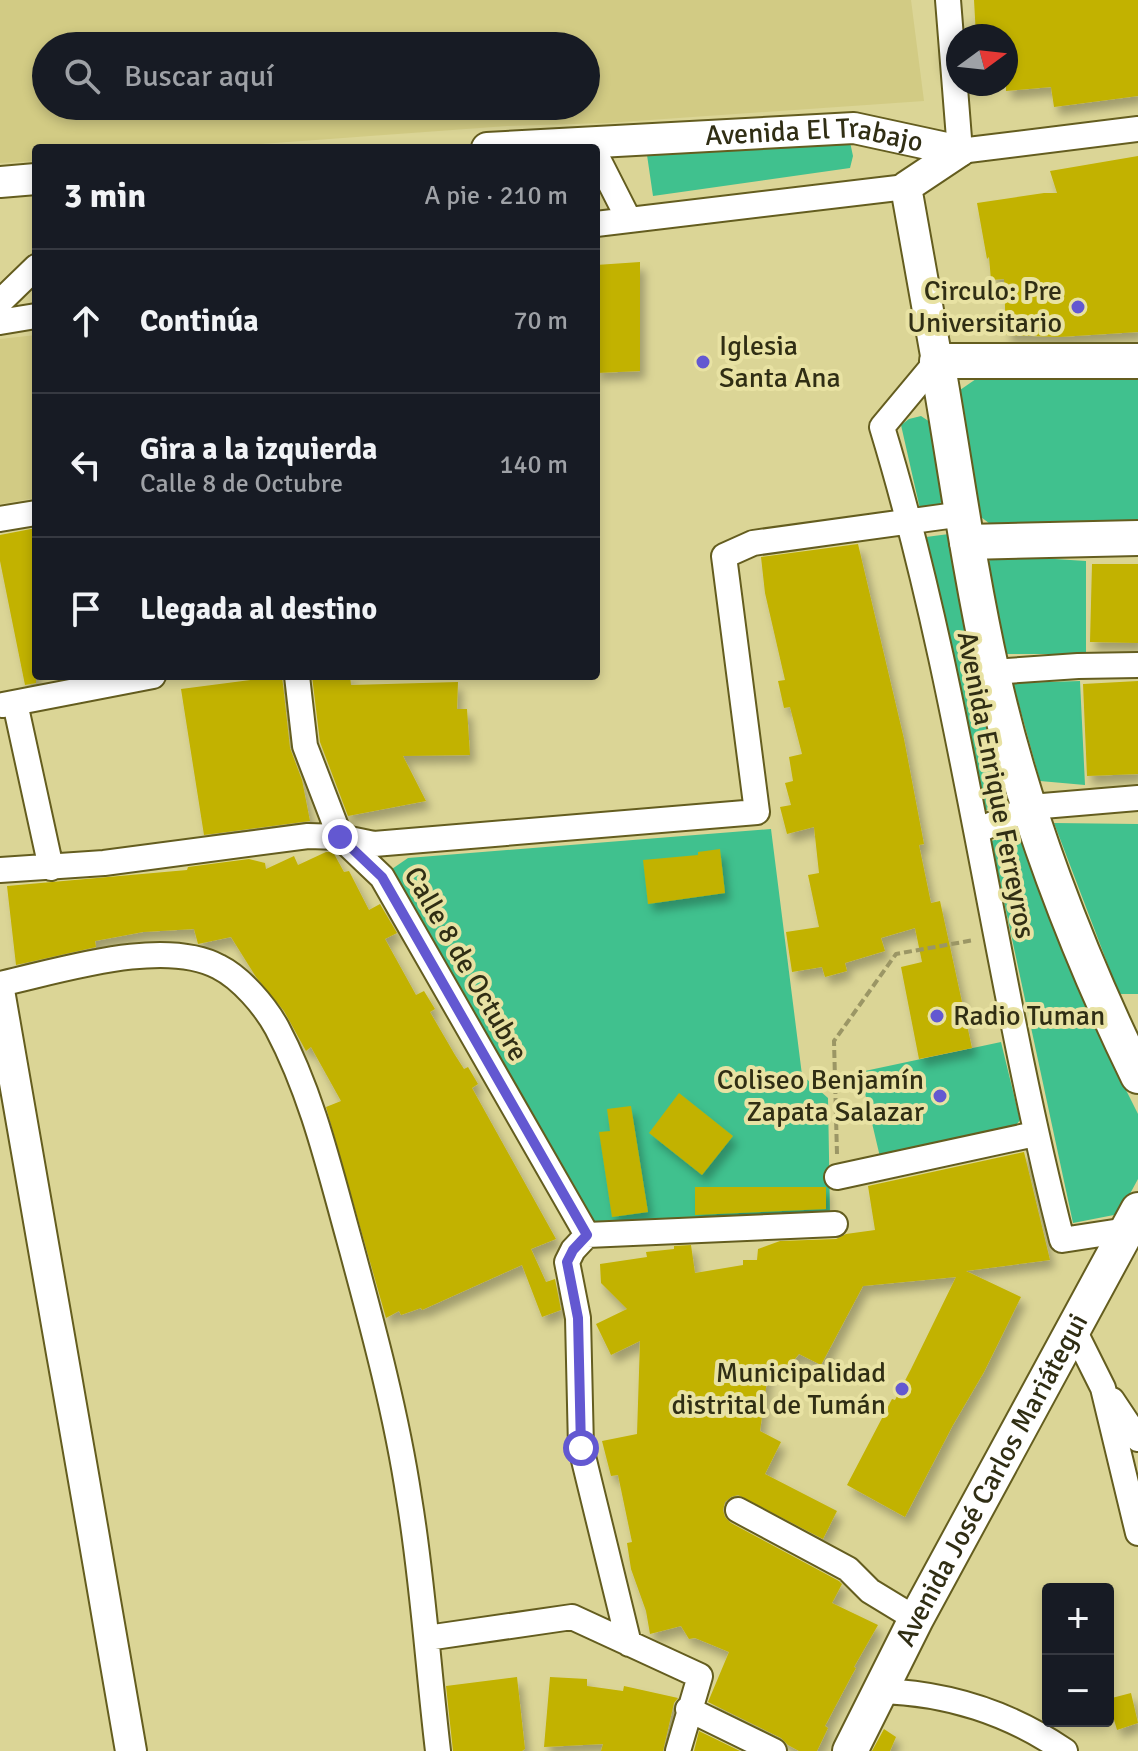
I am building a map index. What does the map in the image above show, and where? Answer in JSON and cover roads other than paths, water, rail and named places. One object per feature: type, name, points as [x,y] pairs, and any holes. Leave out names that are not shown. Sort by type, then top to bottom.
[{"type":"main road","points":[[1138,361],[937,361],[992,672],[1060,897],[1110,1018],[1138,1076]]},
{"type":"main road","points":[[965,528],[1138,538]]},
{"type":"main road","name":"Avenida José Carlos Mariátegui","points":[[850,1751],[916,1619],[1132,1220]]},
{"type":"street","points":[[600,223],[906,187],[960,151],[948,0]]},
{"type":"street","name":"Avenida El Trabajo","points":[[600,147],[854,128],[960,151],[1138,129]]},
{"type":"street","points":[[600,162],[628,218]]},
{"type":"street","points":[[0,182],[32,179]]},
{"type":"street","points":[[906,187],[937,361]]},
{"type":"street","points":[[0,302],[32,271]]},
{"type":"street","points":[[0,322],[32,317]]},
{"type":"street","name":"Avenida Enrique Ferreyros","points":[[937,361],[882,427],[911,523],[977,831],[1035,1134],[1062,1240],[1132,1220]]},
{"type":"street","points":[[0,519],[32,514]]},
{"type":"street","points":[[0,870],[104,863],[308,836],[340,837],[374,844],[757,812],[724,556],[753,543],[911,523],[965,528]]},
{"type":"street","points":[[992,672],[1138,665]]},
{"type":"street","points":[[51,868],[8,704],[132,680]]},
{"type":"street","name":"Calle 8 de Octubre","points":[[297,680],[305,746],[340,837],[382,877],[587,1235]]},
{"type":"street","points":[[977,831],[1031,807],[1138,798]]},
{"type":"street","points":[[0,984],[151,954],[189,956],[220,967],[250,992],[275,1025],[301,1078],[318,1124],[372,1324],[409,1497],[438,1751]]},
{"type":"street","points":[[0,996],[131,1751]]},
{"type":"street","points":[[837,1177],[1035,1134]]},
{"type":"street","points":[[629,1644],[581,1448],[578,1318],[567,1262],[587,1235],[835,1224]]},
{"type":"street","points":[[1074,1330],[1103,1388],[1138,1439]]},
{"type":"street","points":[[1103,1388],[1138,1533]]},
{"type":"street","points":[[738,1510],[848,1569],[870,1591],[916,1619]]},
{"type":"street","points":[[427,1638],[572,1617],[700,1676],[678,1751]]},
{"type":"street","points":[[879,1691],[920,1692],[995,1712],[1038,1733],[1065,1751]]},
{"type":"street","points":[[688,1709],[774,1751]]},
{"type":"place","name":"Circulo: Pre Universitario","points":[[1078,307]]},
{"type":"place","name":"Iglesia Santa Ana","points":[[703,362]]},
{"type":"place","name":"Radio Tuman","points":[[937,1016]]},
{"type":"place","name":"Coliseo Benjamín Zapata Salazar","points":[[940,1096]]},
{"type":"place","name":"Municipalidad distrital de Tumán","points":[[902,1389]]}]
